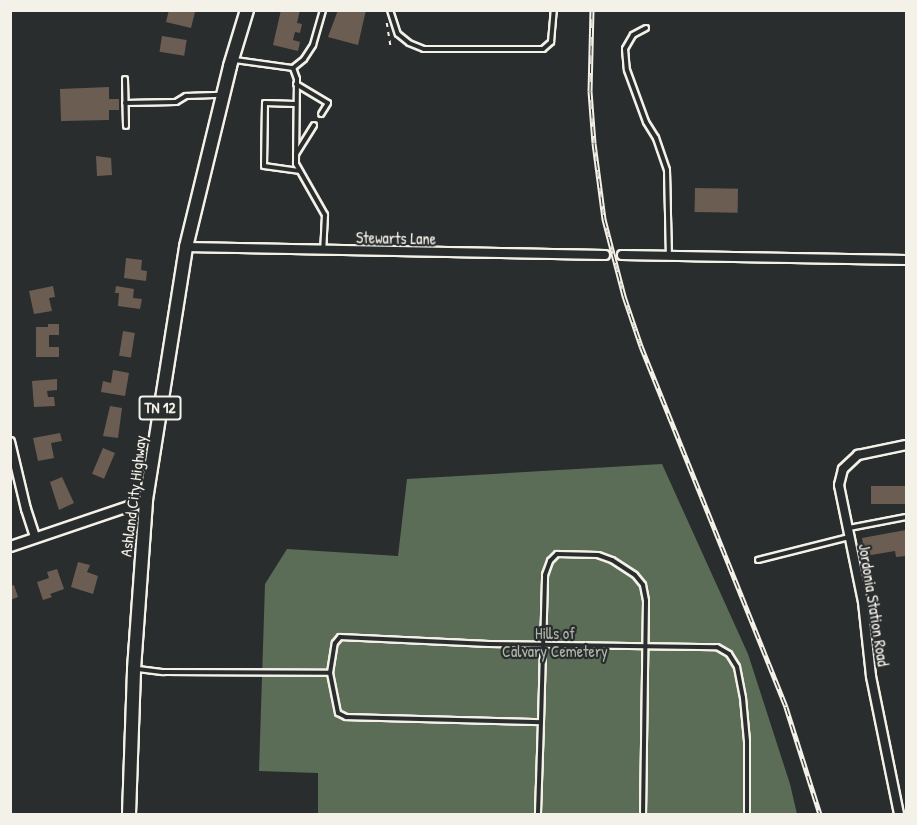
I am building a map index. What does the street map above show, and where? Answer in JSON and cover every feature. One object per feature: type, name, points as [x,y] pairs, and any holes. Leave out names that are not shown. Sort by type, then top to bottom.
[{"type":"main road","name":"Ashland City Highway","points":[[129,814],[134,669],[146,500],[186,247],[222,95],[247,10]]},
{"type":"street","name":"Stewarts Lane","points":[[186,247],[605,255]]},
{"type":"street","points":[[622,255],[906,260]]},
{"type":"street","points":[[10,442],[26,510],[35,537]]},
{"type":"street","name":"Jordonia Station Road","points":[[899,814],[871,676],[863,602],[839,485],[843,469],[858,455],[906,445]]},
{"type":"street","points":[[10,546],[146,500]]},
{"type":"lane","points":[[294,68],[304,59],[313,45],[323,10]]},
{"type":"lane","points":[[390,10],[398,34],[409,43],[424,49],[495,50],[543,49],[551,42],[554,10]]},
{"type":"lane","points":[[646,28],[633,35],[625,49],[627,70],[667,170],[669,256]]},
{"type":"lane","points":[[232,59],[294,68]]},
{"type":"lane","points":[[294,68],[296,154],[300,171],[325,215],[323,250]]},
{"type":"lane","points":[[125,79],[126,126]]},
{"type":"lane","points":[[296,84],[328,103],[321,114]]},
{"type":"lane","points":[[125,103],[176,102],[186,96],[222,95]]},
{"type":"lane","points":[[295,104],[265,103],[264,166],[300,171]]},
{"type":"lane","points":[[296,154],[314,125]]},
{"type":"lane","points":[[758,560],[906,517]]},
{"type":"lane","points":[[538,814],[545,575],[550,561],[557,554],[577,554],[598,555],[612,560],[635,575],[643,585],[646,602],[643,814]]},
{"type":"lane","points":[[541,723],[346,717],[338,713],[330,673],[335,643],[340,637],[645,648],[717,647],[729,654],[736,667],[743,698],[747,741],[747,814]]},
{"type":"lane","points":[[134,669],[164,672],[330,673]]},
{"type":"path","points":[[386,20],[391,49]]},
{"type":"green space","name":"Hills of Calvary Cemetery","points":[[662,464],[748,654],[790,784],[797,814],[318,814],[318,773],[259,771],[265,584],[287,549],[398,556],[407,479]]},
{"type":"building","points":[[169,10],[195,12],[191,28],[166,22]]},
{"type":"building","points":[[281,10],[300,10],[297,23],[302,24],[300,33],[295,32],[293,40],[300,42],[298,51],[273,45]]},
{"type":"building","points":[[338,10],[366,10],[358,45],[328,37]]},
{"type":"building","points":[[162,36],[187,40],[184,56],[159,52]]},
{"type":"building","points":[[109,87],[109,99],[119,99],[119,110],[109,110],[109,120],[61,121],[60,89]]},
{"type":"building","points":[[96,156],[111,158],[112,175],[97,176]]},
{"type":"building","points":[[695,188],[738,189],[738,213],[695,212]]},
{"type":"building","points":[[126,258],[142,260],[141,270],[147,271],[146,281],[124,278]]},
{"type":"building","points":[[53,286],[55,297],[49,298],[52,311],[34,314],[29,291]]},
{"type":"building","points":[[116,286],[134,289],[133,298],[142,299],[140,309],[118,306],[119,293],[115,293]]},
{"type":"building","points":[[48,324],[59,324],[59,335],[49,335],[49,347],[59,347],[59,357],[36,357],[36,327],[48,327]]},
{"type":"building","points":[[123,331],[135,333],[131,358],[119,356]]},
{"type":"building","points":[[113,370],[129,373],[125,396],[101,392],[103,381],[111,383]]},
{"type":"building","points":[[57,379],[57,390],[47,391],[48,397],[54,397],[55,406],[34,407],[32,381]]},
{"type":"building","points":[[110,406],[122,408],[118,438],[103,436]]},
{"type":"building","points":[[60,433],[62,441],[51,443],[54,458],[38,461],[33,438]]},
{"type":"building","points":[[103,448],[115,453],[104,479],[92,474]]},
{"type":"building","points":[[62,477],[74,503],[59,510],[50,482]]},
{"type":"building","points":[[871,486],[906,486],[906,504],[871,504]]},
{"type":"building","points":[[906,530],[906,556],[896,557],[895,551],[865,556],[862,538]]},
{"type":"building","points":[[78,562],[90,565],[87,572],[98,576],[93,594],[71,587]]},
{"type":"building","points":[[57,569],[64,589],[50,594],[52,597],[43,600],[37,582],[49,578],[47,572]]},
{"type":"building","points":[[14,585],[18,597],[10,600],[10,586]]},
{"type":"tunnel","points":[[605,255],[622,255]]},
{"type":"railway","points":[[592,10],[590,91],[594,143],[604,219],[624,296],[641,346],[786,707],[820,814]]}]
